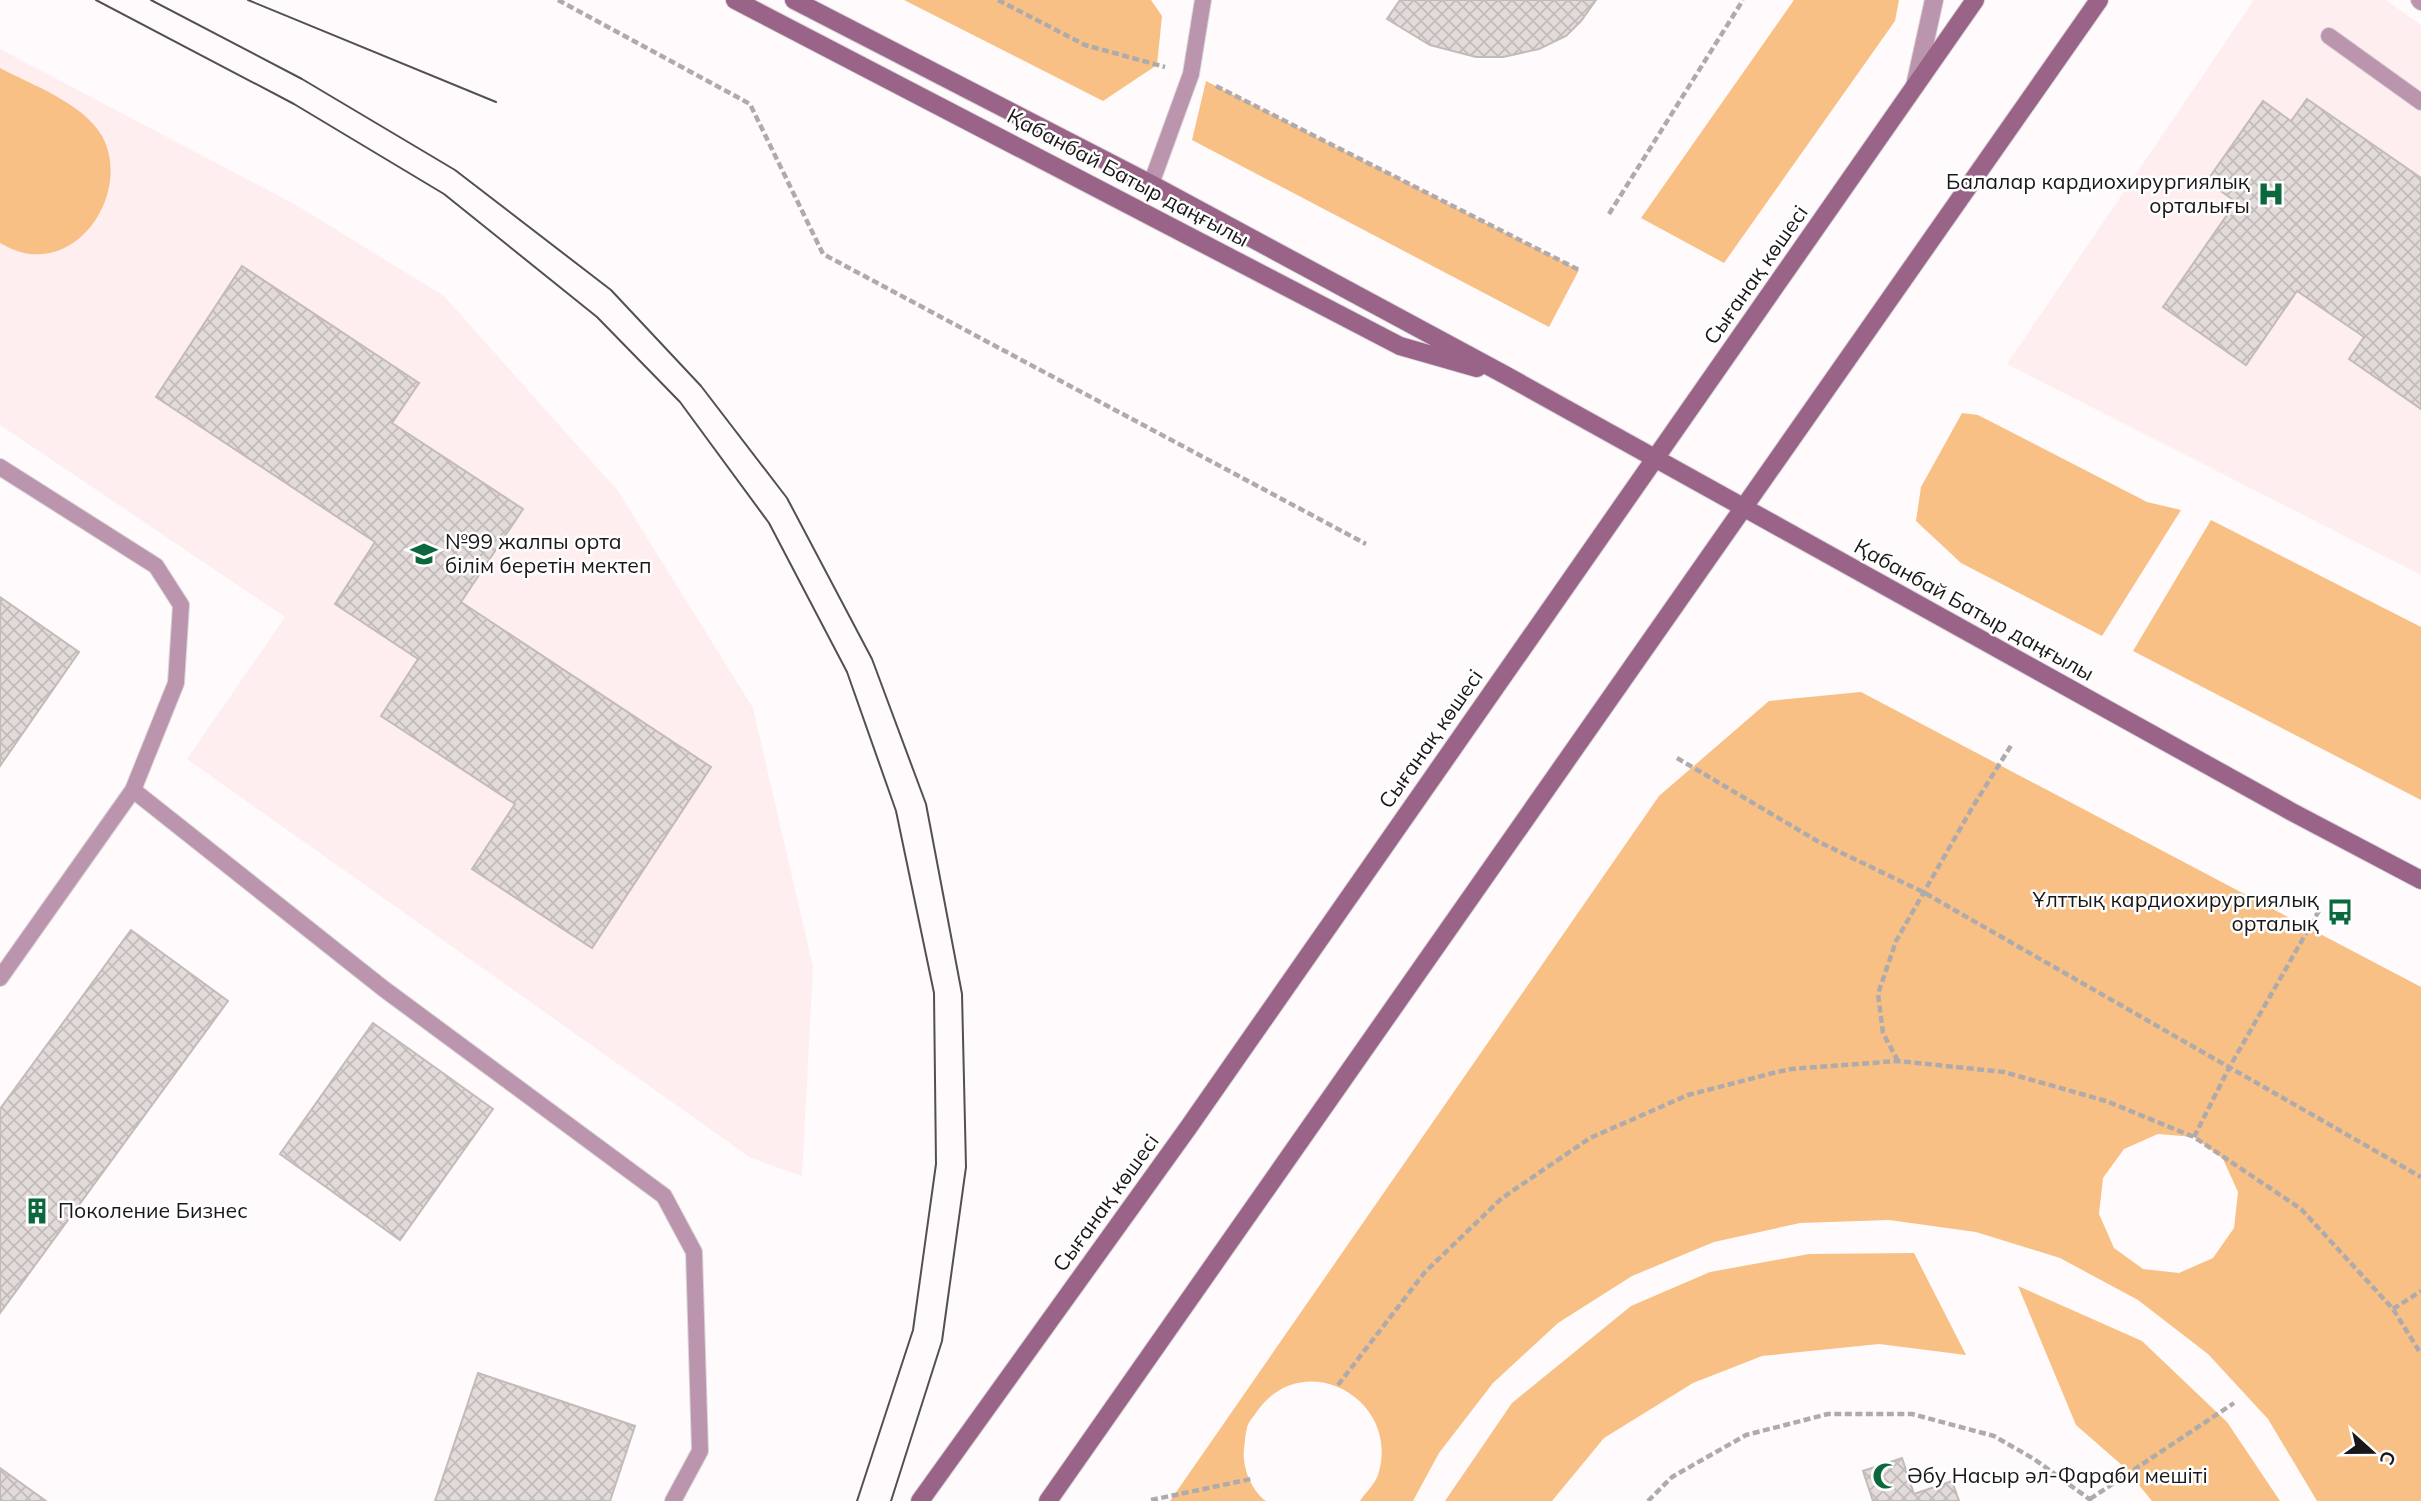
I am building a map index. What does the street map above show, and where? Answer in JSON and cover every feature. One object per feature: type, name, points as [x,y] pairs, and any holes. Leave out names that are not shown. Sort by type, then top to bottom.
[{"type":"main road","name":"Қабанбай Батыр даңғылы","points":[[734,0],[1400,346],[1507,376]]},
{"type":"main road","name":"Қабанбай Батыр даңғылы","points":[[794,0],[1151,184],[1507,376],[2292,812],[2421,880]]},
{"type":"main road","name":"Сығанақ көшесі","points":[[920,1501],[1188,1128],[1975,0]]},
{"type":"main road","points":[[1048,1501],[2099,0]]},
{"type":"street","points":[[1915,86],[1934,0]]},
{"type":"lane","points":[[1151,184],[1191,74],[1203,0]]},
{"type":"lane","points":[[2329,36],[2421,102]]},
{"type":"lane","points":[[0,467],[156,566],[181,605],[176,683],[133,790],[0,978]]},
{"type":"lane","points":[[133,790],[383,989],[664,1196],[694,1252],[700,1451],[673,1501]]},
{"type":"path","points":[[558,0],[750,104],[823,254],[1366,544]]},
{"type":"path","points":[[998,0],[1085,45],[1191,74],[1579,270]]},
{"type":"path","points":[[1609,214],[1743,0]]},
{"type":"path","points":[[1898,1061],[1883,1033],[1878,994],[1896,941],[2012,744]]},
{"type":"path","points":[[1677,758],[1819,842],[1923,892],[2421,1177]]},
{"type":"path","points":[[2194,1137],[2320,909]]},
{"type":"path","points":[[1338,1385],[1425,1272],[1502,1198],[1590,1138],[1688,1095],[1761,1076],[1791,1069],[1898,1061],[2004,1072],[2106,1101],[2194,1137],[2301,1209],[2393,1309],[2421,1354]]},
{"type":"path","points":[[2393,1309],[2421,1291]]},
{"type":"path","points":[[1648,1501],[1672,1477],[1746,1435],[1828,1414],[1912,1414],[1994,1436],[2091,1500],[2234,1403]]},
{"type":"path","points":[[1151,1500],[1251,1479]]},
{"type":"shaded area","points":[[904,0],[1151,0],[1162,16],[1157,65],[1103,101]]},
{"type":"shaded area","points":[[1794,0],[1899,0],[1895,21],[1724,263],[1641,218]]},
{"type":"shaded area","name":"Балалар кардиохирургиялық орталығы","points":[[2254,0],[2386,0],[2421,25],[2421,575],[2007,364]]},
{"type":"shaded area","name":"№99 жалпы орта білім беретін мектеп","points":[[0,49],[296,205],[444,296],[618,491],[753,708],[813,967],[802,1176],[751,1158],[187,759],[285,617],[0,425]]},
{"type":"shaded area","points":[[0,68],[56,96],[83,114],[102,136],[109,155],[107,196],[98,216],[86,232],[70,245],[51,253],[30,254],[0,243]]},
{"type":"shaded area","points":[[1206,81],[1579,270],[1549,327],[1192,140]]},
{"type":"shaded area","points":[[1962,413],[1978,415],[2147,502],[2181,510],[2102,636],[1961,563],[1916,521],[1921,487]]},
{"type":"shaded area","points":[[2211,520],[2421,627],[2421,800],[2133,651]]},
{"type":"shaded area","points":[[1861,692],[2421,987],[2421,1501],[2317,1501],[2268,1419],[2208,1354],[2138,1300],[2060,1258],[1976,1232],[1889,1220],[1800,1223],[1714,1242],[1632,1276],[1558,1323],[1493,1383],[1439,1453],[1413,1501],[1360,1501],[1378,1475],[1382,1448],[1376,1424],[1363,1404],[1344,1390],[1323,1382],[1300,1382],[1277,1391],[1258,1410],[1246,1433],[1244,1463],[1252,1484],[1266,1501],[1170,1501],[1659,796],[1769,701]],"holes":[[[2158,1134],[2194,1137],[2223,1159],[2238,1192],[2234,1228],[2213,1258],[2179,1273],[2143,1269],[2114,1248],[2099,1214],[2103,1178],[2124,1149]]]},
{"type":"shaded area","points":[[1914,1253],[1966,1355],[1879,1344],[1762,1356],[1693,1383],[1604,1438],[1552,1501],[1445,1501],[1512,1403],[1631,1306],[1710,1272],[1809,1254]]},
{"type":"shaded area","points":[[2018,1286],[2142,1341],[2227,1422],[2280,1501],[2152,1501],[2124,1467],[2076,1425]]},
{"type":"building","points":[[1400,0],[1596,0],[1566,36],[1539,49],[1503,57],[1476,57],[1430,45],[1387,19]]},
{"type":"building","points":[[2307,99],[2421,178],[2421,409],[2349,359],[2364,337],[2297,291],[2246,365],[2163,307],[2236,202],[2207,181],[2263,101],[2291,121]]},
{"type":"building","points":[[242,266],[419,383],[392,423],[523,509],[461,602],[711,767],[592,948],[472,869],[515,804],[381,716],[418,659],[335,604],[375,542],[156,397]]},
{"type":"building","points":[[0,597],[79,652],[0,766]]},
{"type":"building","name":"Поколение Бизнес","points":[[131,930],[228,1001],[0,1313],[0,1109]]},
{"type":"building","points":[[373,1023],[493,1109],[400,1240],[280,1154]]},
{"type":"building","points":[[478,1373],[635,1426],[610,1501],[435,1501]]},
{"type":"building","name":"Әбу Насыр әл-Фараби мешіті","points":[[1902,1458],[1914,1494],[1952,1481],[1959,1501],[1873,1501],[1863,1471]]},
{"type":"building","points":[[0,1468],[46,1501],[0,1501]]},
{"type":"tram line","points":[[96,0],[294,104],[444,194],[597,317],[680,402],[769,523],[847,672],[896,811],[934,993],[936,1164],[913,1330],[857,1501]]},
{"type":"tram line","points":[[151,0],[302,79],[455,170],[611,290],[701,386],[787,498],[872,659],[926,804],[962,994],[966,1167],[942,1341],[891,1501]]},
{"type":"tram line","points":[[248,0],[496,102]]},
{"type":"place","name":"Балалар кардиохирургиялық орталығы","points":[[2271,194]]},
{"type":"place","name":"№99 жалпы орта білім беретін мектеп","points":[[424,554]]},
{"type":"place","name":"Ұлттық кардиохирургиялық орталық","points":[[2340,912]]},
{"type":"place","name":"Поколение Бизнес","points":[[37,1211]]},
{"type":"place","name":"Әбу Насыр әл-Фараби мешіті","points":[[1886,1476]]}]
